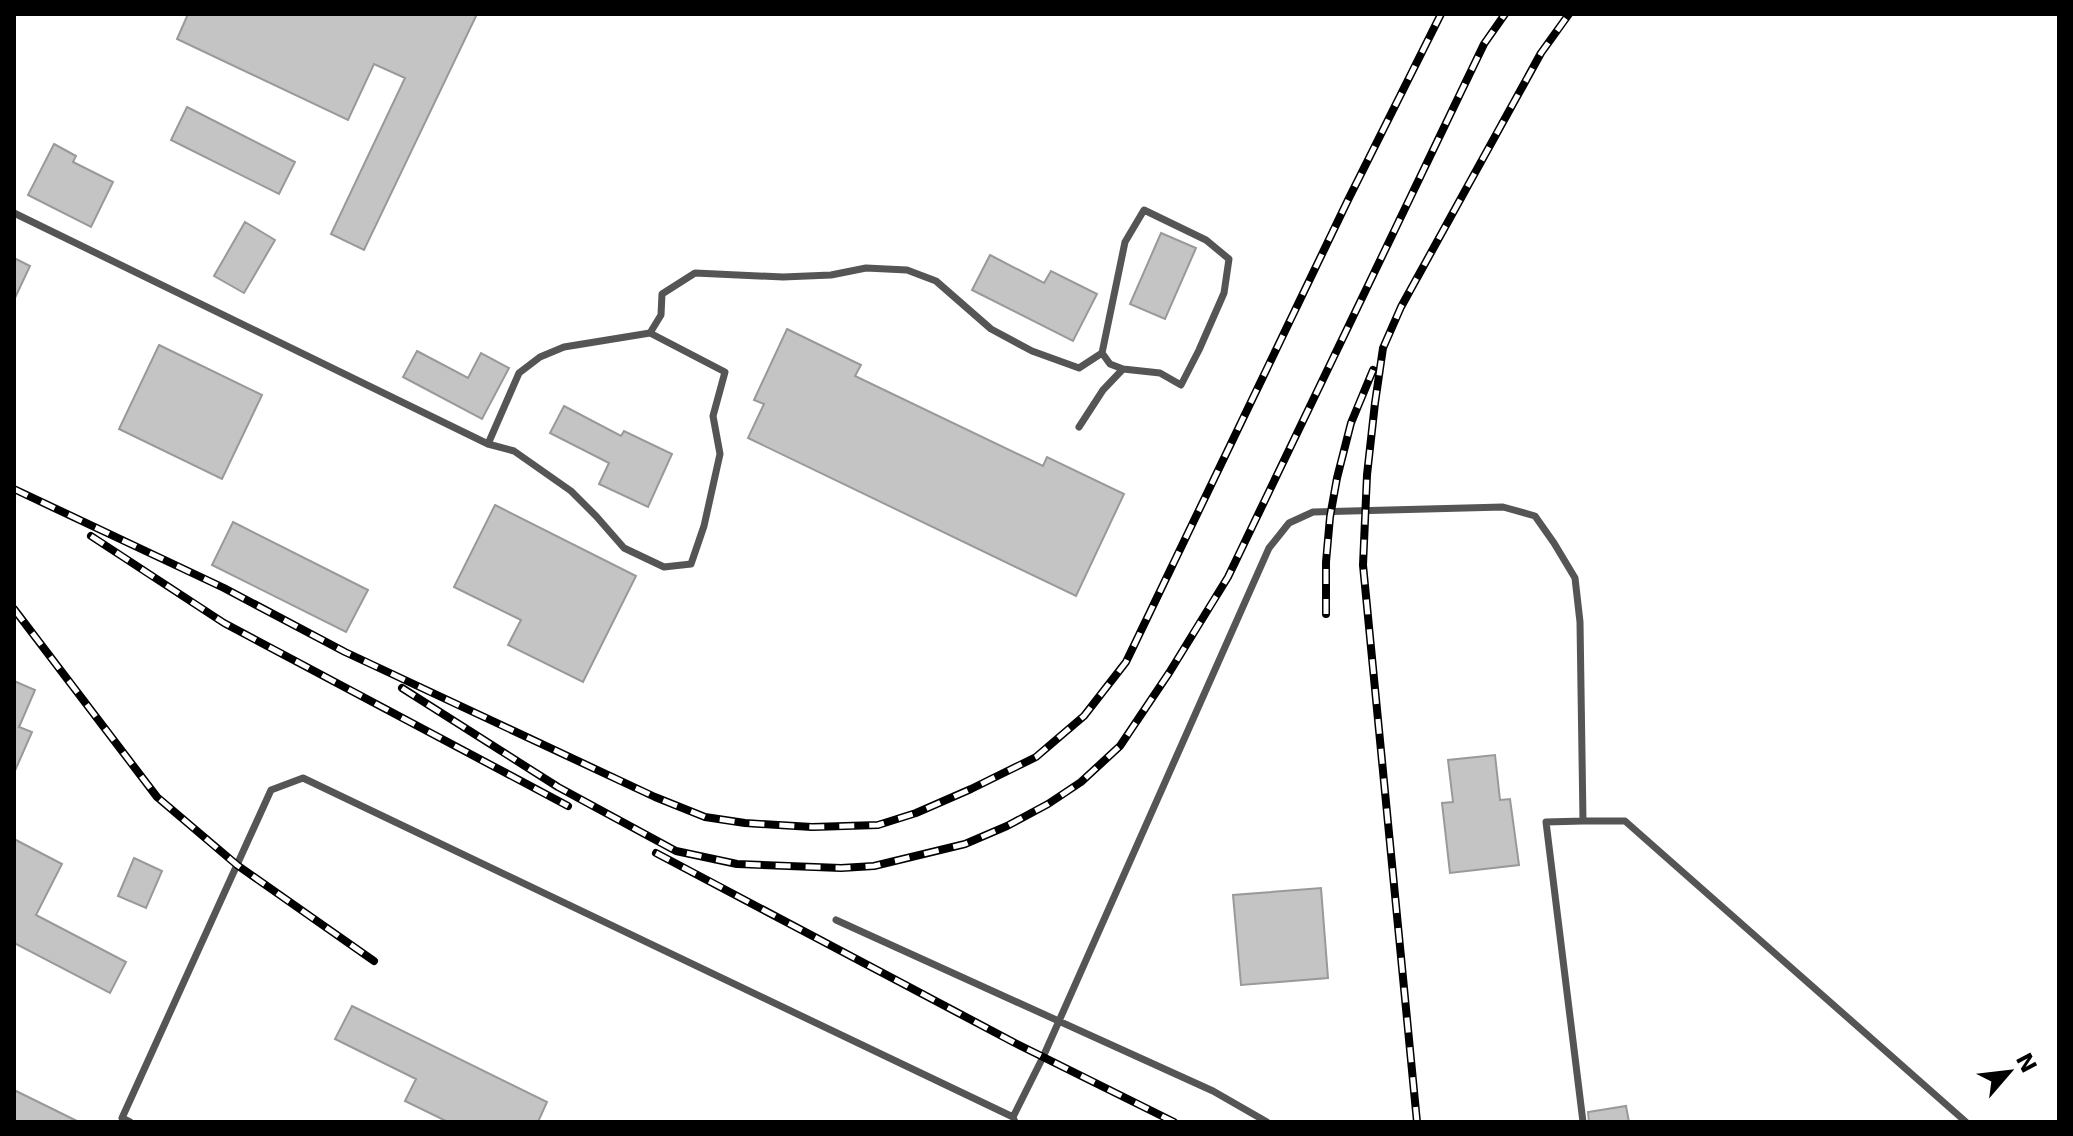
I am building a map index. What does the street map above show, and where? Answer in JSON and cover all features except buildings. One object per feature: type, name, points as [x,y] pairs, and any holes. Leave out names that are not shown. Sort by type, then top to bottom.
[{"type":"lane","points":[[650,333],[661,315],[662,294],[695,273],[783,277],[831,275],[866,268],[907,270],[936,281],[991,329],[1032,351],[1079,368],[1102,353],[1125,242],[1144,210],[1206,240],[1229,259],[1224,293],[1181,385],[1160,373],[1123,369],[1110,364],[1102,353]]},
{"type":"lane","points":[[14,213],[488,444],[514,451],[571,491],[624,548],[664,567],[691,564],[704,526],[720,454],[713,416],[725,372],[650,333],[564,347],[540,357],[519,373],[488,444]]},
{"type":"lane","points":[[1079,427],[1103,390],[1123,369]]},
{"type":"lane","points":[[130,1122],[122,1118],[271,790],[303,778],[1014,1120],[1269,548],[1289,523],[1313,512],[1503,507],[1535,516],[1575,578],[1580,622],[1583,821]]},
{"type":"lane","points":[[1583,1122],[1546,822],[1625,821],[1966,1122]]},
{"type":"lane","points":[[836,920],[1213,1091],[1267,1122]]},
{"type":"railway","points":[[14,489],[224,588],[345,652],[655,797],[705,817],[812,827],[878,825],[916,813],[1036,757],[1084,716],[1126,662],[1441,14]]},
{"type":"railway","points":[[402,688],[558,787],[676,851],[737,864],[841,868],[874,866],[965,844],[1048,804],[1081,782],[1120,746],[1228,577],[1484,44],[1505,14]]},
{"type":"railway","points":[[1417,1122],[1363,565],[1367,475],[1375,403],[1383,348],[1401,307],[1541,53],[1569,14]]},
{"type":"railway","points":[[1326,614],[1326,562],[1337,478],[1351,423],[1373,370]]},
{"type":"railway","points":[[91,536],[224,623],[568,806]]},
{"type":"railway","points":[[14,609],[157,797],[237,865],[374,961]]},
{"type":"railway","points":[[656,853],[1015,1043],[1174,1122]]}]
